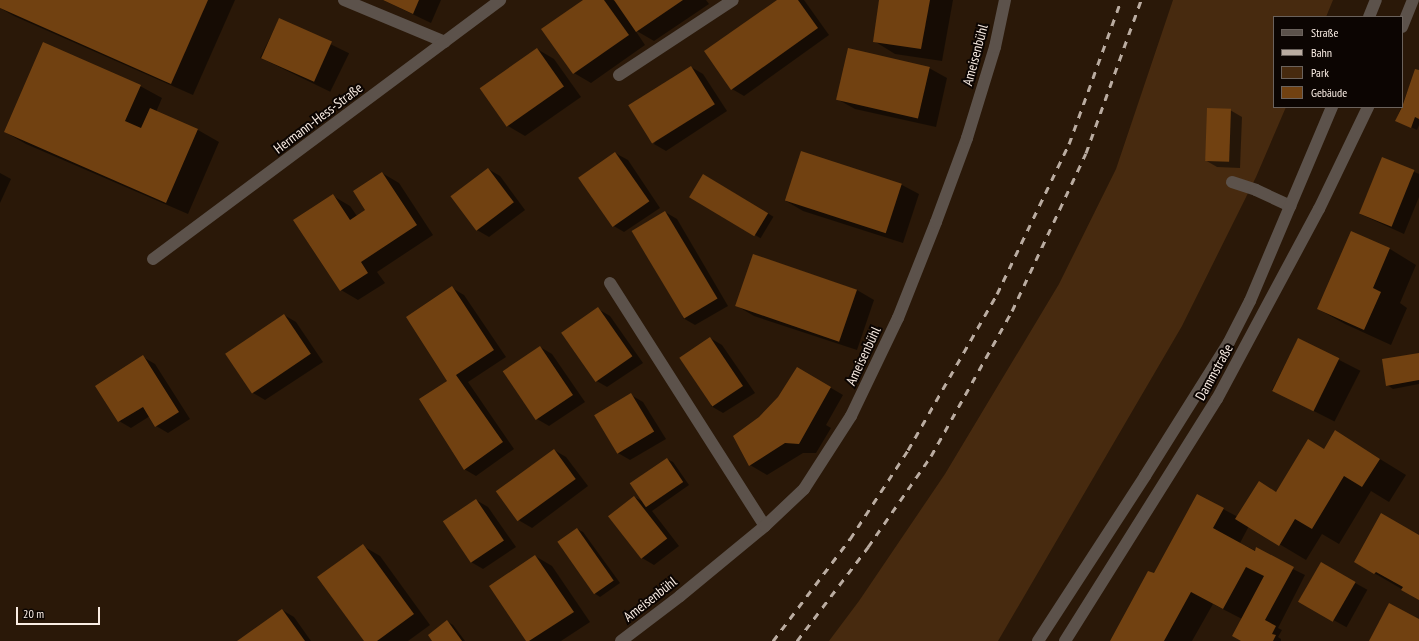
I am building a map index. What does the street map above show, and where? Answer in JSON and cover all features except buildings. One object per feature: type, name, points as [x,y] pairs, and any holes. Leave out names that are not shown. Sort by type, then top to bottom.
[{"type":"street","points":[[344,0],[445,42]]},
{"type":"street","name":"Hermann-Hess-Straße","points":[[153,259],[500,0]]},
{"type":"street","points":[[619,75],[733,0]]},
{"type":"street","name":"Ameisenbühl","points":[[621,641],[680,596],[765,526],[804,489],[852,416],[898,318],[967,138],[995,47],[1004,0]]},
{"type":"street","points":[[1369,16],[1376,0]]},
{"type":"street","points":[[1403,25],[1414,5]]},
{"type":"street","name":"Dammstraße","points":[[1038,641],[1145,476],[1229,342],[1250,301],[1332,108]]},
{"type":"street","name":"Dammstraße","points":[[1065,641],[1217,399],[1315,216],[1368,108]]},
{"type":"street","points":[[1232,182],[1256,190],[1291,206]]},
{"type":"street","points":[[610,283],[765,526]]},
{"type":"green space","points":[[1173,0],[1333,0],[1326,16],[1273,16],[1273,108],[1286,108],[1256,177],[1182,326],[998,641],[829,641],[859,601],[945,474],[1059,284],[1116,169]]},
{"type":"railway","points":[[773,641],[850,539],[908,450],[997,294],[1069,144],[1121,0]]},
{"type":"railway","points":[[797,641],[868,547],[931,456],[1012,311],[1086,153],[1141,0]]}]
